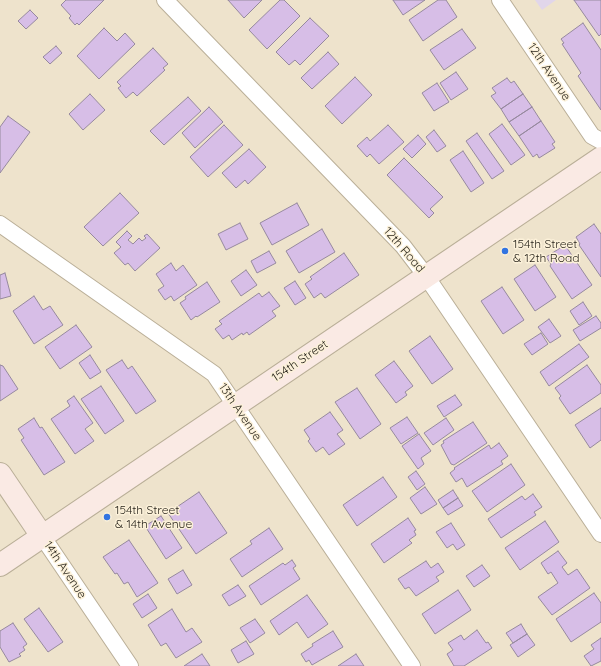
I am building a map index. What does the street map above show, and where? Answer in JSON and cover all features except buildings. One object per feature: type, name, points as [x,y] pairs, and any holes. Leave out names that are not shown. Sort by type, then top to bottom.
[{"type":"street","name":"12th Road","points":[[165,0],[403,246],[426,276],[601,534]]},
{"type":"street","name":"12th Avenue","points":[[500,0],[592,136],[601,141]]},
{"type":"street","name":"154th Street","points":[[0,564],[601,158]]},
{"type":"street","name":"13th Avenue","points":[[0,224],[214,374],[412,666]]},
{"type":"street","name":"14th Avenue","points":[[0,474],[130,666]]},
{"type":"shaded area","points":[[535,0],[556,0],[542,10]]},
{"type":"place","name":"154th Street & 12th Road","points":[[505,251]]},
{"type":"place","name":"154th Street & 14th Avenue","points":[[107,517]]}]
